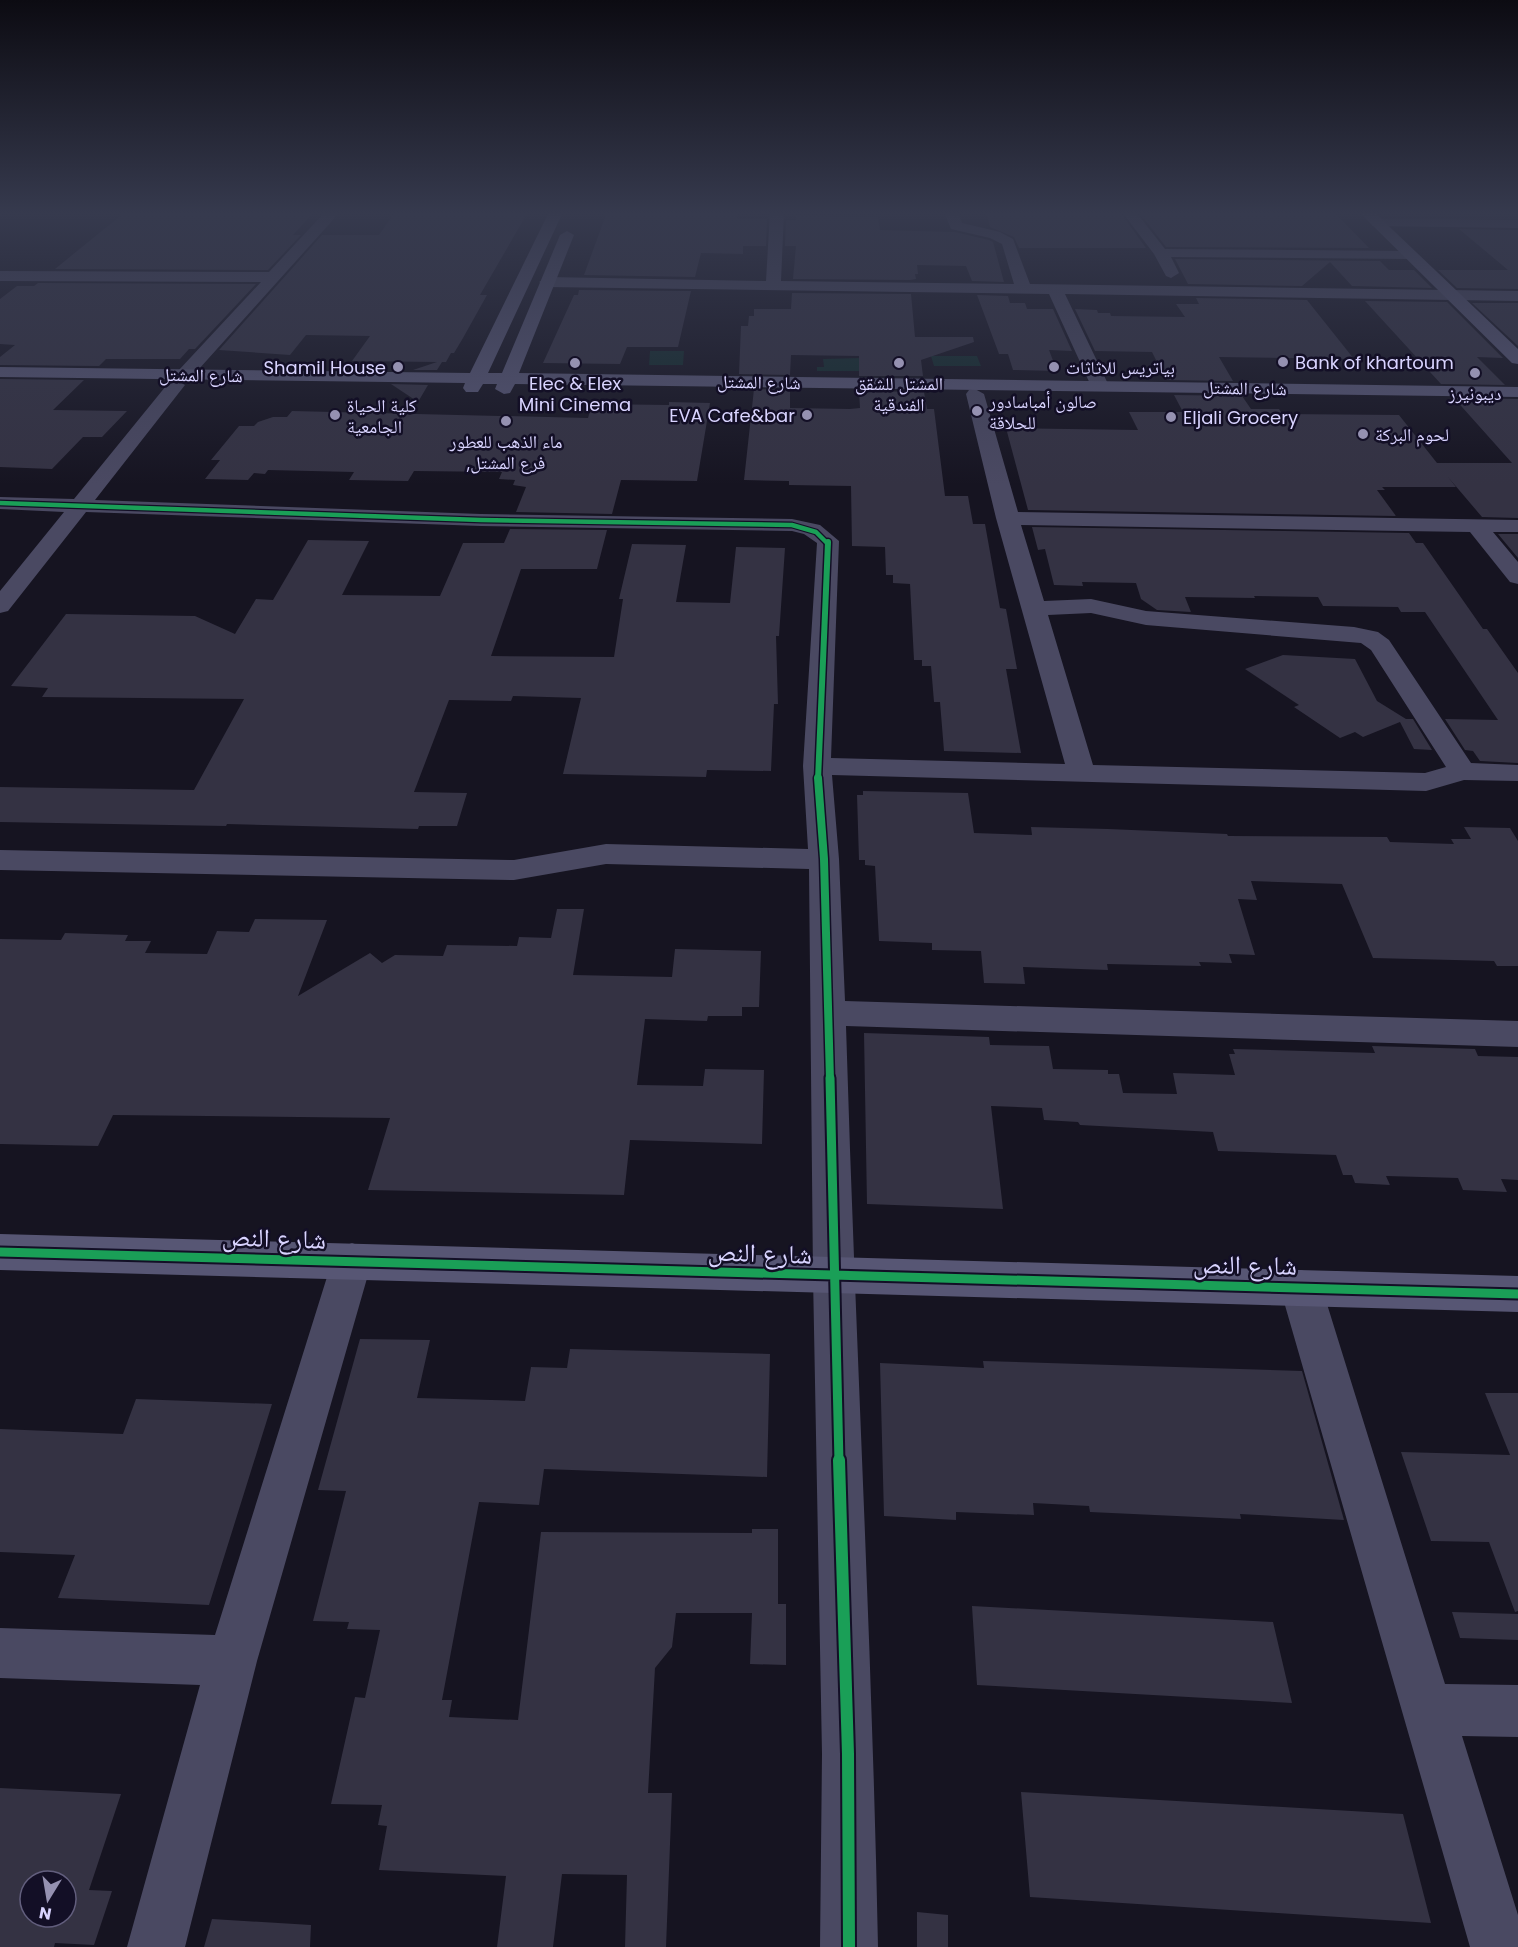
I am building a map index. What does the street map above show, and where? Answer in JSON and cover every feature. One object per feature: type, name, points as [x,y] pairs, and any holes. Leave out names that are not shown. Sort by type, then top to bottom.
[{"type":"main road","points":[[474,383],[490,352],[510,303]]},
{"type":"main road","points":[[506,383],[539,303]]},
{"type":"main road","points":[[1459,303],[1518,359]]},
{"type":"main road","points":[[490,352],[519,352]]},
{"type":"main road","name":"شارع المشتل","points":[[0,372],[180,380]]},
{"type":"main road","name":"شارع المشتل","points":[[0,382],[180,380],[1100,386],[1518,392]]},
{"type":"main road","name":"شارع المشتل","points":[[506,383],[975,394],[1518,401]]},
{"type":"main road","name":"شارع النص","points":[[0,1252],[1518,1294]]},
{"type":"street","points":[[0,606],[180,380],[250,303]]},
{"type":"street","points":[[1061,303],[1100,386]]},
{"type":"street","points":[[975,394],[1007,518],[1036,608],[1082,775]]},
{"type":"street","points":[[0,503],[80,504],[481,520],[808,527],[819,532],[828,541],[818,766],[824,859],[829,1013],[832,1276],[848,1754],[849,1947]]},
{"type":"street","points":[[1007,518],[1518,526]]},
{"type":"street","points":[[1477,526],[1518,577]]},
{"type":"street","points":[[1036,608],[1091,606],[1146,618],[1354,634],[1369,638],[1380,645],[1462,771]]},
{"type":"street","points":[[818,766],[1082,775],[1426,782],[1462,771],[1518,774]]},
{"type":"street","points":[[0,860],[514,870],[606,854],[824,859]]},
{"type":"street","points":[[829,1013],[1518,1034]]},
{"type":"street","points":[[156,1947],[232,1661],[352,1261]]},
{"type":"street","points":[[1301,1288],[1499,1947]]},
{"type":"street","points":[[0,1653],[232,1661]]},
{"type":"street","points":[[1428,1708],[1518,1711]]},
{"type":"green space","points":[[650,351],[684,351],[683,365],[649,365]]},
{"type":"green space","points":[[931,356],[977,356],[981,366],[934,366]]},
{"type":"green space","points":[[861,358],[863,371],[817,371],[817,367],[824,367],[823,359]]},
{"type":"building","points":[[0,303],[238,303],[195,349],[189,349],[180,359],[106,359],[99,366],[0,365],[0,357],[15,345],[0,344]]},
{"type":"building","points":[[261,303],[483,303],[454,353],[451,353],[446,362],[442,362],[437,370],[413,370],[437,362],[352,361],[370,336],[306,335],[290,355],[219,350]]},
{"type":"building","points":[[570,303],[688,303],[678,347],[627,347],[620,364],[543,363]]},
{"type":"building","points":[[791,303],[912,303],[915,337],[973,337],[974,342],[921,360],[923,376],[859,376],[859,356],[791,355],[790,375],[739,374],[741,326],[748,326],[749,316],[754,316],[754,309],[791,309]]},
{"type":"building","points":[[980,303],[1025,303],[1027,309],[1053,309],[1072,351],[1049,350],[1057,371],[1013,370],[1008,354],[999,354]]},
{"type":"building","points":[[1309,303],[1354,359],[1219,357],[1233,381],[1166,380],[1152,352],[1095,351],[1075,309],[1097,310],[1098,313],[1110,313],[1111,316],[1185,317],[1176,304]]},
{"type":"building","points":[[1367,303],[1448,303],[1503,358],[1477,357],[1505,385],[1441,384]]},
{"type":"building","points":[[1472,303],[1518,303],[1518,346]]},
{"type":"building","points":[[0,379],[84,380],[53,410],[127,411],[102,437],[83,437],[52,469],[0,467]]},
{"type":"building","points":[[391,384],[428,385],[418,402]]},
{"type":"building","points":[[754,389],[790,390],[790,408],[860,408],[859,391],[924,392],[927,409],[934,409],[945,496],[968,496],[973,524],[985,524],[1000,608],[1006,609],[1017,669],[1006,669],[1021,753],[944,751],[940,702],[934,702],[931,666],[922,666],[922,660],[914,660],[910,584],[893,583],[893,575],[886,575],[885,547],[852,546],[851,486],[789,485],[789,481],[744,480]]},
{"type":"building","points":[[1174,395],[1242,396],[1251,409],[1279,409],[1282,414],[1399,415],[1437,463],[1512,463],[1454,398],[1518,399],[1518,518],[1482,517],[1448,477],[1456,487],[1382,487],[1385,490],[1377,490],[1396,516],[1028,510],[1006,428],[1138,430],[1129,412],[1183,412]]},
{"type":"building","points":[[669,402],[710,403],[697,481],[621,480],[612,514],[516,512],[526,487],[513,485],[515,480],[499,479],[502,472],[414,471],[408,481],[349,480],[354,472],[268,470],[265,474],[254,473],[248,480],[205,479],[220,460],[211,460],[239,426],[254,426],[258,422],[273,417],[287,417],[292,411],[588,418],[592,404],[669,405]]},
{"type":"building","points":[[1032,527],[1409,533],[1416,543],[1423,543],[1483,629],[1487,629],[1518,673],[1518,763],[1480,761],[1473,751],[1465,750],[1445,719],[1498,720],[1425,612],[1401,612],[1398,607],[1323,606],[1318,597],[1254,596],[1255,598],[1185,597],[1191,612],[1157,610],[1141,599],[1136,583],[1082,582],[1083,586],[1054,585],[1045,549],[1038,550]]},
{"type":"building","points":[[510,529],[607,530],[597,569],[521,569],[491,656],[614,657],[623,599],[619,599],[632,544],[686,545],[676,602],[730,603],[736,547],[785,548],[779,636],[776,636],[778,704],[774,704],[771,771],[707,770],[706,777],[563,774],[581,698],[513,696],[511,701],[449,700],[414,792],[467,793],[457,826],[419,826],[418,829],[227,824],[226,826],[0,822],[0,787],[194,790],[244,699],[42,697],[48,688],[11,686],[66,614],[195,616],[235,634],[256,599],[273,600],[308,540],[369,541],[342,595],[440,596],[463,543],[504,543]]},
{"type":"building","points":[[1498,534],[1518,534],[1518,558]]},
{"type":"building","points":[[1283,655],[1355,659],[1377,701],[1406,719],[1413,719],[1432,750],[1414,749],[1400,722],[1363,737],[1355,732],[1340,738],[1294,707],[1299,705],[1245,669]]},
{"type":"building","points":[[863,791],[968,793],[974,833],[1032,835],[1031,827],[1227,834],[1228,836],[1387,837],[1390,842],[1454,844],[1451,839],[1471,839],[1464,827],[1510,828],[1518,841],[1518,966],[1497,966],[1494,961],[1373,958],[1342,884],[1251,881],[1257,900],[1238,899],[1255,955],[1229,954],[1232,963],[1199,962],[1201,966],[1107,964],[1108,970],[1023,967],[1025,984],[984,983],[981,951],[932,950],[932,943],[879,941],[875,866],[865,865],[865,860],[859,860],[857,795],[863,795]]},
{"type":"building","points":[[557,909],[584,909],[573,975],[672,977],[675,949],[761,951],[759,1007],[742,1007],[742,1016],[708,1016],[707,1021],[645,1019],[637,1085],[703,1086],[705,1069],[764,1070],[762,1144],[630,1140],[624,1195],[368,1190],[390,1118],[113,1115],[98,1146],[0,1144],[0,939],[61,940],[65,933],[128,935],[125,941],[151,941],[145,953],[207,954],[217,931],[249,932],[255,919],[327,920],[298,996],[370,953],[382,963],[395,955],[443,956],[447,945],[517,946],[519,937],[551,938]]},
{"type":"building","points":[[864,1033],[989,1037],[990,1045],[1049,1046],[1053,1069],[1108,1070],[1108,1074],[1119,1074],[1123,1093],[1177,1094],[1173,1073],[1235,1075],[1229,1054],[1235,1054],[1233,1049],[1375,1053],[1372,1046],[1475,1049],[1478,1056],[1518,1057],[1518,1180],[1501,1179],[1507,1192],[1463,1190],[1458,1178],[1386,1176],[1390,1185],[1355,1183],[1352,1175],[1343,1175],[1336,1155],[1218,1151],[1213,1132],[1080,1125],[1078,1122],[1044,1120],[1042,1108],[991,1106],[1003,1209],[867,1204]]},
{"type":"building","points":[[360,1339],[430,1340],[417,1398],[525,1401],[531,1367],[567,1368],[570,1349],[770,1354],[767,1477],[544,1469],[539,1505],[479,1502],[442,1700],[452,1700],[449,1717],[518,1720],[541,1532],[752,1533],[752,1529],[778,1529],[778,1604],[786,1604],[786,1665],[750,1664],[752,1613],[676,1613],[672,1647],[655,1668],[648,1793],[672,1793],[666,1947],[625,1947],[627,1875],[562,1874],[553,1947],[497,1947],[506,1876],[379,1870],[387,1826],[378,1825],[382,1805],[331,1804],[355,1697],[365,1698],[380,1630],[347,1629],[349,1622],[313,1621],[346,1491],[318,1490]]},
{"type":"building","points":[[983,1361],[1302,1371],[1344,1520],[1240,1514],[1241,1519],[1090,1512],[1089,1506],[1033,1503],[1034,1515],[956,1512],[956,1520],[884,1516],[880,1363],[984,1368]]},
{"type":"building","points":[[1485,1393],[1518,1393],[1518,1611],[1515,1612],[1489,1542],[1431,1541],[1401,1452],[1510,1455]]},
{"type":"building","points":[[136,1399],[272,1404],[209,1605],[58,1598],[75,1555],[0,1552],[0,1429],[123,1434]]},
{"type":"building","points":[[972,1606],[1273,1622],[1292,1703],[977,1685]]},
{"type":"building","points":[[1452,1612],[1518,1614],[1518,1640],[1460,1638]]},
{"type":"building","points":[[0,1788],[121,1794],[89,1890],[112,1891],[94,1945],[55,1943],[54,1947],[0,1947]]},
{"type":"building","points":[[1021,1792],[1403,1814],[1431,1923],[1030,1897]]},
{"type":"building","points":[[917,1912],[948,1915],[948,1947],[917,1947]]},
{"type":"building","points":[[212,1919],[311,1925],[310,1947],[204,1947]]},
{"type":"cycle path","points":[[0,503],[481,520],[792,525],[812,530],[828,541],[817,766],[824,859],[829,1013],[833,1276],[848,1754],[849,1947]]},
{"type":"cycle path","points":[[0,1252],[1518,1294]]},
{"type":"place","name":"Bank of khartoum","points":[[1283,362]]},
{"type":"place","name":"Elec & Elex Mini Cinema","points":[[575,363]]},
{"type":"place","name":"المشتل للشقق الفندقية","points":[[899,363]]},
{"type":"place","name":"Shamil House","points":[[398,367]]},
{"type":"place","name":"بياتريس للاثاثات","points":[[1054,367]]},
{"type":"place","name":"ديبونيرز","points":[[1475,373]]},
{"type":"place","name":"صالون أمباسادور للحلاقة","points":[[977,411]]},
{"type":"place","name":"كلية الحياة الجامعية","points":[[335,415]]},
{"type":"place","name":"EVA Cafe&bar","points":[[807,415]]},
{"type":"place","name":"Eljali Grocery","points":[[1171,417]]},
{"type":"place","name":"ماء الذهب للعطور ,فرع المشتل","points":[[506,421]]},
{"type":"place","name":"لحوم البركة","points":[[1363,434]]}]
